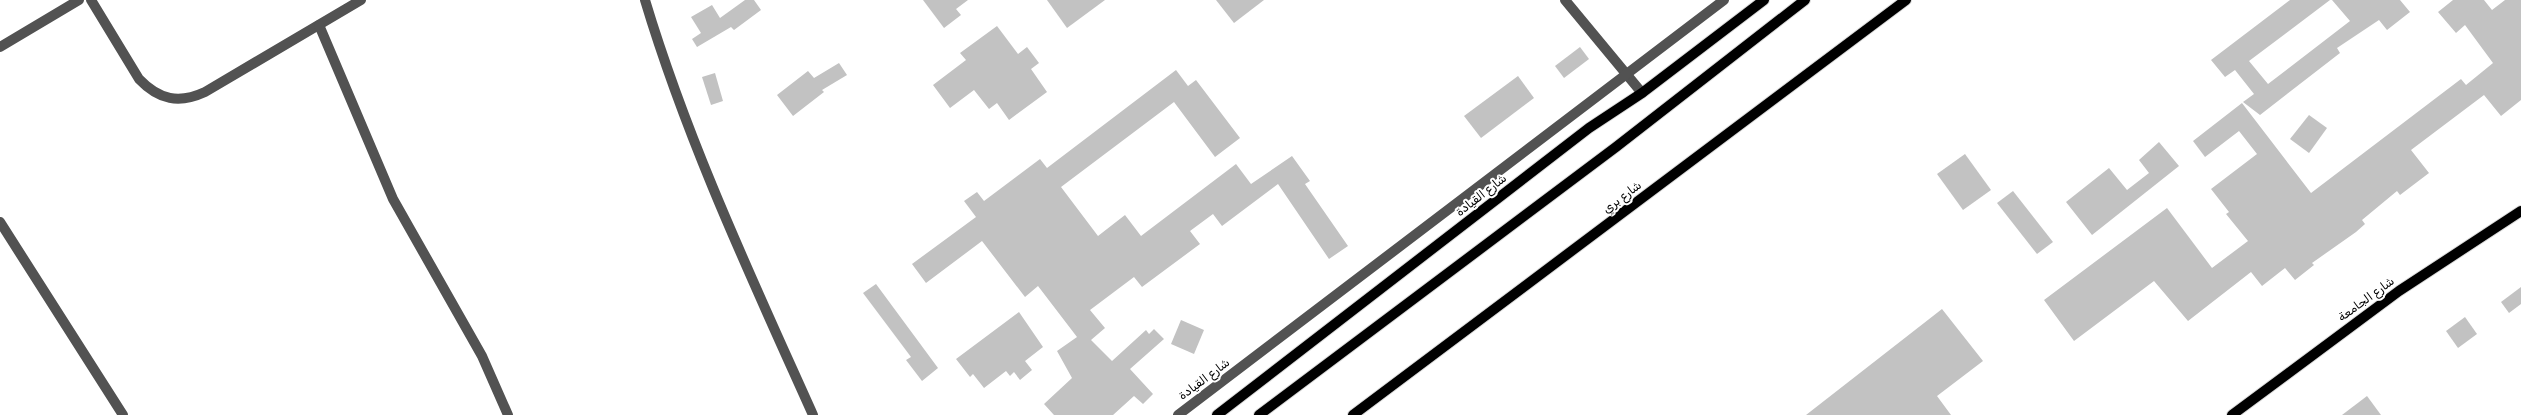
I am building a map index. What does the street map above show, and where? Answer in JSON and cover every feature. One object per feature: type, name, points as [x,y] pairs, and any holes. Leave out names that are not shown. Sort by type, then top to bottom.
[{"type":"main road","name":"شارع القيادة","points":[[1217,415],[1589,128],[1642,93],[1764,0]]},
{"type":"main road","points":[[1259,415],[1616,147],[1805,0]]},
{"type":"main road","name":"شارع بري","points":[[1353,415],[1906,0]]},
{"type":"main road","name":"شارع الجامعة","points":[[2232,415],[2399,291],[2521,211]]},
{"type":"street","points":[[0,47],[80,0]]},
{"type":"street","points":[[91,0],[139,79],[149,90],[162,97],[177,100],[192,98],[205,92],[361,0]]},
{"type":"street","points":[[646,0],[683,112],[751,278],[813,415]]},
{"type":"street","points":[[1565,0],[1642,93]]},
{"type":"street","name":"شارع القيادة","points":[[1178,415],[1628,75],[1724,0]]},
{"type":"street","points":[[319,25],[393,199],[482,356],[508,415]]},
{"type":"street","points":[[0,222],[123,415]]},
{"type":"building","points":[[745,0],[754,0],[761,10],[734,30],[731,27],[697,47],[692,39],[701,33],[691,17],[712,5],[720,18]]},
{"type":"building","points":[[923,0],[968,0],[956,9],[961,15],[944,28]]},
{"type":"building","points":[[1047,0],[1105,0],[1067,28]]},
{"type":"building","points":[[1216,0],[1264,0],[1234,23]]},
{"type":"building","points":[[2290,0],[2330,0],[2249,61],[2268,84],[2350,21],[2332,0],[2400,0],[2410,12],[2387,30],[2379,20],[2337,48],[2340,53],[2260,115],[2243,102],[2254,94],[2235,70],[2225,77],[2211,60]]},
{"type":"building","points":[[2453,0],[2484,0],[2492,10],[2505,0],[2521,0],[2521,100],[2501,116],[2484,95],[2411,150],[2429,173],[2400,195],[2397,191],[2362,220],[2365,224],[2356,232],[2312,263],[2314,265],[2295,280],[2285,268],[2262,286],[2251,272],[2188,321],[2154,281],[2074,341],[2044,300],[2167,208],[2212,268],[2248,241],[2226,214],[2229,212],[2211,189],[2257,154],[2239,131],[2205,157],[2193,141],[2242,103],[2311,193],[2461,79],[2466,85],[2493,63],[2465,25],[2456,33],[2438,12]]},
{"type":"building","points":[[997,26],[1018,54],[1027,47],[1039,63],[1031,69],[1047,92],[1009,120],[997,103],[989,109],[974,90],[950,108],[933,85],[966,60],[960,53]]},
{"type":"building","points":[[1580,47],[1589,59],[1564,78],[1555,66]]},
{"type":"building","points":[[839,63],[847,75],[822,90],[824,92],[793,116],[777,95],[808,71],[814,78]]},
{"type":"building","points":[[1176,70],[1188,86],[1196,80],[1240,138],[1215,157],[1174,102],[1061,187],[1098,236],[1125,215],[1141,236],[1236,164],[1251,184],[1292,156],[1310,181],[1305,184],[1348,246],[1329,259],[1278,184],[1222,226],[1213,214],[1190,231],[1200,244],[1142,287],[1134,277],[1090,310],[1105,328],[1091,340],[1112,361],[1146,330],[1149,334],[1154,329],[1164,339],[1130,369],[1153,394],[1143,404],[1134,396],[1113,415],[1054,415],[1044,404],[1072,378],[1057,351],[1077,337],[1038,286],[1025,297],[982,241],[926,283],[912,264],[976,217],[964,201],[977,192],[984,201],[1040,159],[1047,168]]},
{"type":"building","points":[[715,73],[723,101],[711,105],[702,77]]},
{"type":"building","points":[[1518,76],[1534,98],[1481,138],[1464,116]]},
{"type":"building","points":[[2309,115],[2327,128],[2309,153],[2290,139]]},
{"type":"building","points":[[2159,142],[2179,166],[2092,235],[2066,202],[2109,168],[2127,190],[2149,173],[2139,160]]},
{"type":"building","points":[[1965,154],[1991,190],[1963,210],[1937,174]]},
{"type":"building","points":[[2013,191],[2053,242],[2037,254],[1997,203]]},
{"type":"building","points":[[876,284],[938,368],[922,381],[906,360],[911,357],[863,293]]},
{"type":"building","points":[[2521,287],[2521,304],[2509,313],[2501,302]]},
{"type":"building","points":[[1942,309],[1983,361],[1937,396],[1951,415],[1806,415]]},
{"type":"building","points":[[1019,312],[1043,347],[1025,361],[1032,370],[1020,380],[1014,372],[1010,376],[1006,371],[984,388],[973,374],[970,377],[956,359]]},
{"type":"building","points":[[2465,317],[2477,334],[2458,348],[2446,331]]},
{"type":"building","points":[[1181,320],[1204,330],[1194,354],[1171,344]]},
{"type":"building","points":[[2367,396],[2381,415],[2342,415]]}]
